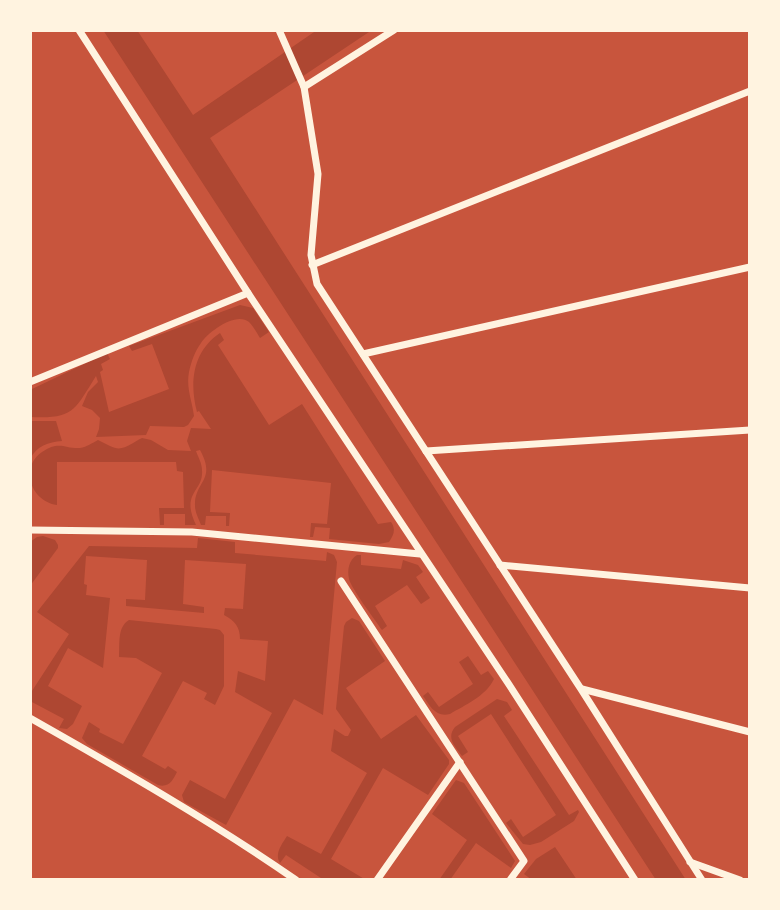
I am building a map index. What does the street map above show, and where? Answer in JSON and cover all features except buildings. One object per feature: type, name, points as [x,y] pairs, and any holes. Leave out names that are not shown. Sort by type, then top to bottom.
[{"type":"street","points":[[79,30],[248,293],[508,683],[635,880]]},
{"type":"street","points":[[279,30],[304,87],[318,174],[311,255],[317,284],[702,880]]},
{"type":"street","points":[[304,87],[394,30]]},
{"type":"street","points":[[312,265],[750,91]]},
{"type":"street","points":[[363,354],[750,267]]},
{"type":"street","points":[[30,382],[248,293]]},
{"type":"street","points":[[426,451],[750,430]]},
{"type":"street","points":[[30,530],[192,532],[420,554]]},
{"type":"street","points":[[500,565],[750,588]]},
{"type":"street","points":[[341,581],[524,861],[510,880]]},
{"type":"street","points":[[581,689],[750,732]]},
{"type":"street","points":[[30,718],[169,798],[296,880]]},
{"type":"street","points":[[377,880],[460,762]]},
{"type":"street","points":[[690,862],[740,880]]},
{"type":"shaded area","points":[[103,30],[137,30],[193,115],[317,30],[372,30],[210,138],[686,880],[656,880]]},
{"type":"shaded area","points":[[240,305],[253,308],[269,332],[260,338],[249,322],[237,319],[223,324],[205,338],[195,353],[189,372],[194,416],[188,425],[150,426],[146,435],[96,437],[100,418],[82,406],[88,392],[98,382],[96,376],[71,410],[56,416],[30,417],[30,390],[107,353],[110,359],[101,364],[103,370],[100,372],[109,412],[169,389],[152,344],[132,351],[129,346]]},
{"type":"shaded area","points":[[220,333],[224,340],[218,345],[269,425],[302,404],[378,524],[391,522],[394,532],[389,542],[379,544],[329,539],[330,528],[315,527],[313,537],[310,537],[311,523],[327,524],[331,483],[212,470],[210,512],[230,513],[229,526],[226,526],[226,516],[206,516],[205,525],[201,525],[195,506],[206,468],[200,450],[196,451],[202,477],[190,506],[196,525],[185,525],[185,514],[164,514],[164,525],[160,525],[159,508],[184,508],[183,472],[177,471],[176,462],[57,462],[57,505],[35,491],[31,483],[31,466],[42,452],[53,446],[80,448],[98,440],[119,448],[142,438],[168,450],[191,451],[187,441],[191,428],[211,429],[197,412],[193,390],[195,368],[204,349]]},
{"type":"shaded area","points":[[30,421],[56,421],[62,441],[43,446],[30,459]]},
{"type":"shaded area","points":[[43,536],[55,540],[58,548],[30,586],[30,542]]},
{"type":"shaded area","points":[[198,538],[235,542],[235,553],[326,561],[327,552],[334,555],[337,562],[323,715],[294,699],[226,825],[184,802],[182,795],[190,780],[225,799],[272,713],[235,692],[238,671],[265,681],[268,641],[240,639],[236,625],[224,615],[225,608],[243,609],[246,564],[185,560],[183,604],[204,607],[204,613],[126,606],[126,599],[145,600],[147,560],[86,556],[86,595],[110,598],[103,668],[68,648],[48,686],[82,706],[67,729],[59,728],[64,719],[30,701],[30,694],[69,634],[37,612],[89,546],[197,548]]},
{"type":"shaded area","points":[[357,555],[361,555],[361,565],[401,569],[403,560],[418,565],[423,572],[416,577],[430,598],[421,604],[407,585],[375,606],[387,626],[382,630],[349,579],[349,565]]},
{"type":"shaded area","points":[[352,618],[359,621],[385,661],[346,688],[381,739],[416,715],[449,764],[428,795],[383,768],[331,859],[366,880],[324,880],[286,855],[280,863],[278,856],[287,836],[321,854],[367,773],[331,751],[334,729],[345,736],[351,730],[336,709],[344,626]]},
{"type":"shaded area","points":[[129,620],[216,629],[224,635],[224,686],[215,705],[204,699],[207,693],[183,681],[142,756],[177,772],[165,785],[158,785],[87,744],[82,738],[89,722],[100,729],[99,732],[123,744],[162,673],[136,658],[119,657],[121,631]]},
{"type":"shaded area","points":[[468,656],[481,675],[488,671],[494,679],[481,695],[450,714],[437,713],[423,696],[428,692],[439,707],[473,684],[459,662]]},
{"type":"shaded area","points":[[497,699],[507,702],[512,710],[504,716],[569,815],[579,812],[574,821],[541,842],[530,845],[523,844],[506,823],[511,819],[523,837],[556,815],[491,714],[458,736],[468,752],[462,756],[451,738],[455,727]]},
{"type":"shaded area","points":[[456,780],[464,783],[515,861],[511,868],[476,843],[450,880],[439,880],[467,840],[432,814]]},
{"type":"shaded area","points":[[555,847],[577,880],[532,880],[524,874],[536,859]]}]
